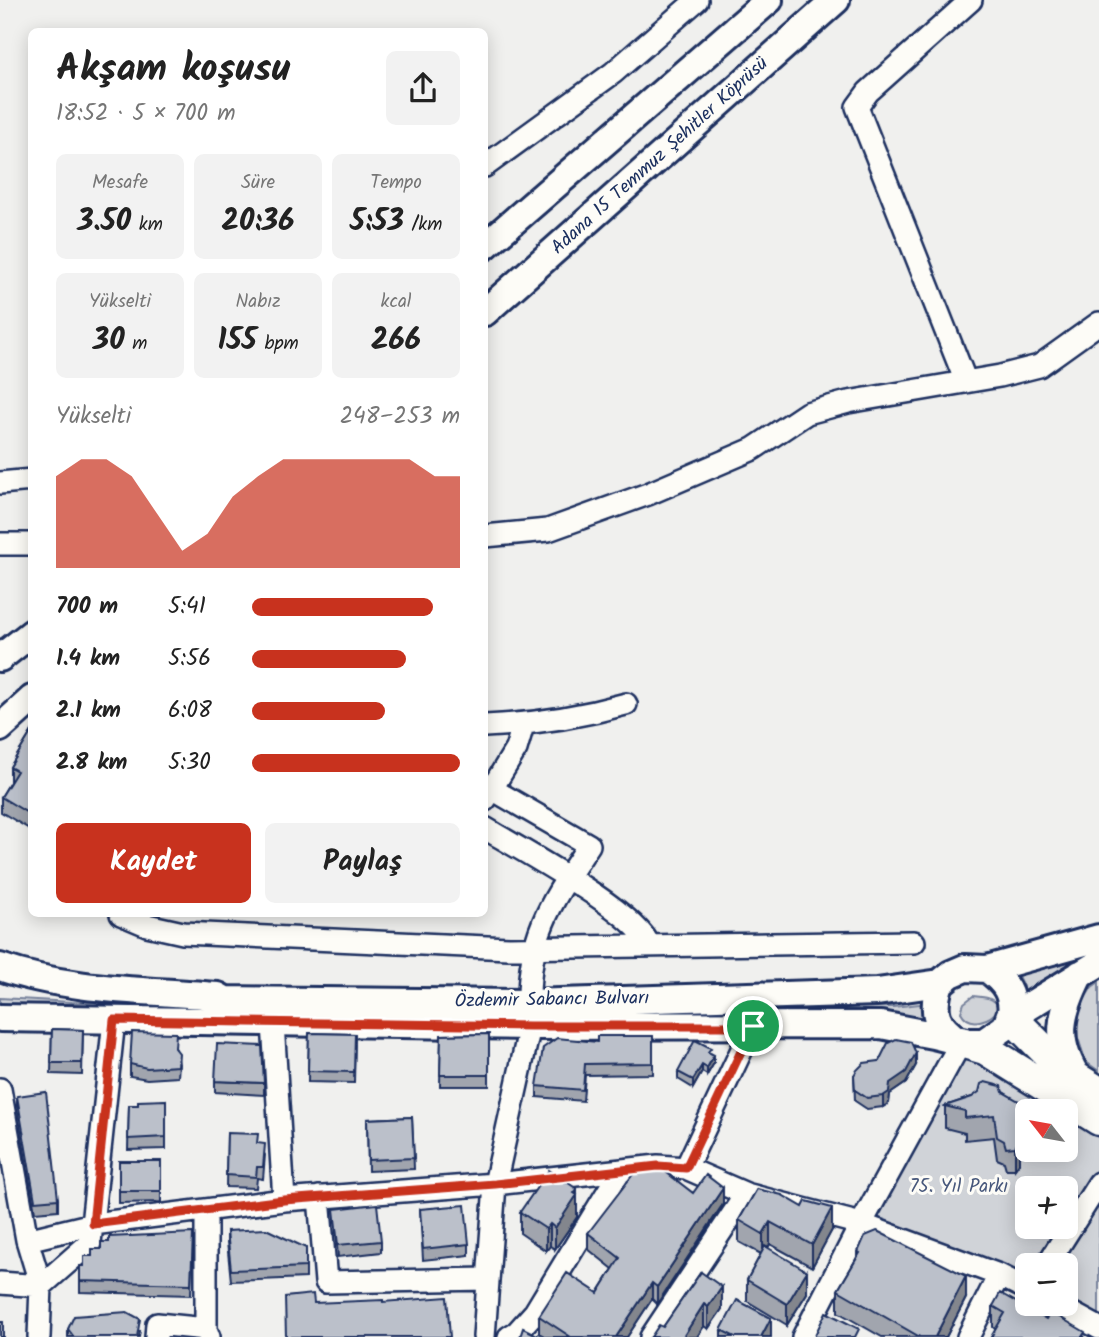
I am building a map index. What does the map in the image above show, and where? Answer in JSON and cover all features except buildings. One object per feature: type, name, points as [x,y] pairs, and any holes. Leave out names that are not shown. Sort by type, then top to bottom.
[{"type":"highway","points":[[1011,1017],[1064,1070],[1089,1086]]},
{"type":"highway","points":[[961,1042],[985,1049],[1099,1120]]},
{"type":"main road","points":[[488,243],[769,0]]},
{"type":"main road","name":"Adana 15 Temmuz Şehitler Köprüsü","points":[[488,309],[836,0]]},
{"type":"main road","points":[[0,658],[28,636]]},
{"type":"main road","points":[[0,728],[28,703]]},
{"type":"main road","name":"Özdemir Sabancı Bulvarı","points":[[0,1018],[273,1023],[530,1014],[877,992],[940,983],[965,968],[987,969],[1099,939]]},
{"type":"main road","name":"Özdemir Sabancı Bulvarı","points":[[0,967],[32,977],[92,986],[218,996],[225,1000],[753,1026],[881,1025],[961,1042],[984,1042],[1004,1028],[1011,1017],[1089,969]]},
{"type":"main road","points":[[987,969],[1000,978],[1009,990],[1011,1017]]},
{"type":"main road","points":[[1089,969],[1064,1007],[1061,1025],[1065,1054],[1089,1086]]},
{"type":"main road","points":[[940,983],[935,1010],[939,1023],[946,1033],[961,1042]]},
{"type":"street","points":[[488,164],[613,73],[696,0]]},
{"type":"street","points":[[966,382],[857,107],[868,92],[971,0]]},
{"type":"street","points":[[488,536],[548,530],[648,494],[753,449],[807,414],[848,402],[1000,376],[1039,366],[1099,323]]},
{"type":"street","points":[[0,483],[28,480]]},
{"type":"street","points":[[0,544],[28,544]]},
{"type":"street","points":[[488,726],[583,716],[626,704]]},
{"type":"street","points":[[484,1337],[495,1184],[530,1014],[534,947],[547,912],[589,845],[488,794],[516,749],[523,724]]},
{"type":"street","points":[[488,830],[615,908],[633,922],[647,938],[649,945]]},
{"type":"street","points":[[128,917],[147,925],[184,933],[509,948],[914,942]]},
{"type":"street","points":[[0,1283],[41,1286],[90,1243],[114,1020]]},
{"type":"street","points":[[273,1023],[284,1200]]},
{"type":"street","points":[[686,1168],[753,1026]]},
{"type":"street","points":[[803,1337],[861,1224],[961,1042]]},
{"type":"street","points":[[0,1089],[27,1240],[41,1286],[39,1337]]},
{"type":"street","points":[[27,1240],[93,1224],[284,1200],[495,1184],[658,1166],[686,1168],[746,1194],[861,1224],[1015,1283]]},
{"type":"street","points":[[509,1337],[535,1312],[621,1170]]},
{"type":"street","points":[[1055,1253],[1099,1183]]},
{"type":"street","points":[[651,1337],[746,1194]]},
{"type":"street","points":[[318,1197],[326,1282],[488,1279]]},
{"type":"street","points":[[156,1337],[157,1324],[207,1333],[206,1210]]},
{"type":"street","points":[[968,1337],[999,1275]]},
{"type":"street","points":[[1077,1316],[1099,1328]]},
{"type":"green space","points":[[1099,949],[1027,995],[1016,972]]},
{"type":"green space","points":[[1099,982],[1099,1071],[1086,1062],[1078,1038],[1077,1011],[1092,987]]},
{"type":"green space","points":[[973,996],[991,999],[1000,1007],[987,1019],[970,1020],[961,1012],[964,1003]]},
{"type":"green space","points":[[0,998],[72,1002],[814,1007],[893,1007],[928,1003],[930,1021],[0,1010]]},
{"type":"green space","name":"75. Yıl Parkı","points":[[961,1042],[1061,1099],[1015,1099],[1015,1162],[1078,1162],[1078,1109],[1099,1121],[1099,1328],[1078,1313],[1078,1253],[1015,1253],[1015,1284],[861,1224]]},
{"type":"route","points":[[114,1020],[208,1023],[753,1026],[686,1168],[658,1166],[495,1184],[284,1200],[93,1224],[114,1020]]}]
